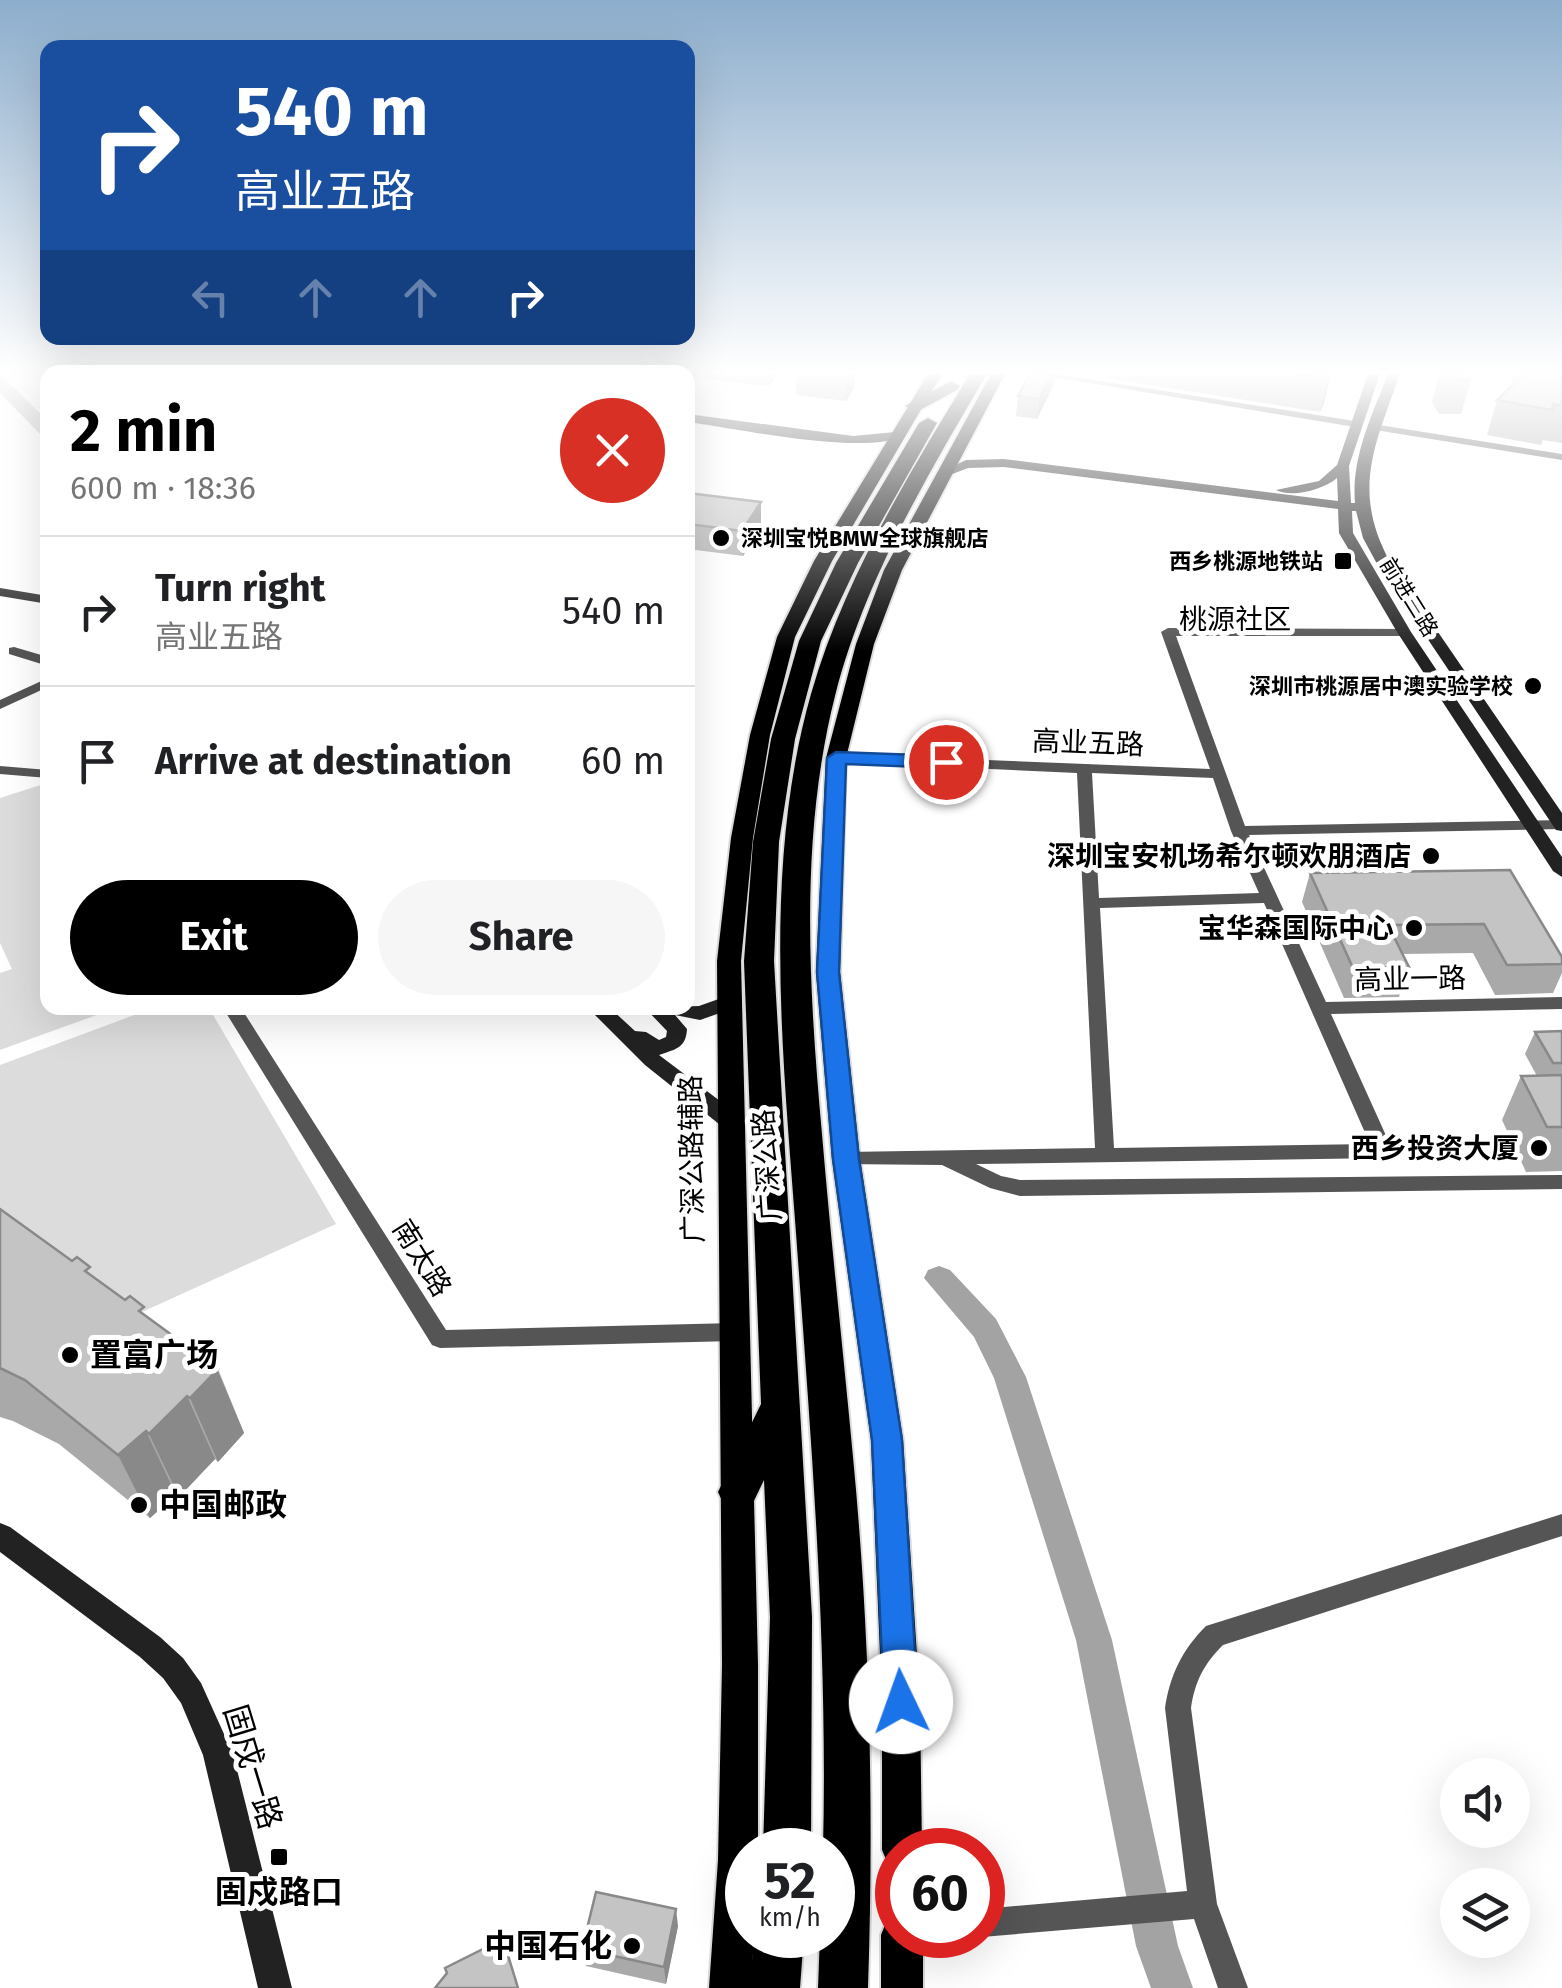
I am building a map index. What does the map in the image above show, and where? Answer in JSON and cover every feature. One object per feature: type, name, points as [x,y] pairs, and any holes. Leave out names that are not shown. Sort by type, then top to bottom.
[{"type":"highway","name":"广深公路","points":[[787,1828],[791,1617],[759,960],[766,842],[784,739],[810,642],[816,602],[847,562],[904,467]]},
{"type":"highway","name":"广深公路","points":[[843,1988],[850,1846],[844,1611],[797,966],[801,844],[813,742],[834,664],[872,565],[926,467]]},
{"type":"highway","points":[[834,664],[865,644]]},
{"type":"highway","points":[[738,1492],[779,1408]]},
{"type":"highway","points":[[775,1988],[778,1958]]},
{"type":"main road","name":"广深公路辅路","points":[[730,1988],[738,1860],[738,1492],[729,961],[742,838],[760,735],[786,637],[816,602],[881,467]]},
{"type":"main road","points":[[902,1828],[901,1702],[887,1440],[846,1159],[828,972],[836,758],[865,644],[893,570],[950,467]]},
{"type":"main road","points":[[947,472],[962,467]]},
{"type":"main road","points":[[1037,467],[1266,493],[1319,512],[1346,533]]},
{"type":"main road","points":[[1077,467],[1360,505]]},
{"type":"main road","points":[[1266,493],[1313,487],[1331,480],[1342,467]]},
{"type":"main road","name":"前进二路","points":[[1343,467],[1346,533],[1404,632],[1562,870]]},
{"type":"main road","name":"前进二路","points":[[1362,467],[1362,523],[1374,550],[1561,825]]},
{"type":"main road","points":[[0,583],[40,590]]},
{"type":"main road","points":[[0,592],[40,599]]},
{"type":"main road","points":[[695,1012],[730,1002]]},
{"type":"main road","points":[[605,1015],[652,1060],[732,1122]]},
{"type":"main road","points":[[616,1015],[648,1045],[668,1046],[676,1041],[678,1033],[661,1015]]},
{"type":"main road","name":"固戍一路","points":[[0,1536],[150,1647],[191,1693],[218,1754],[274,1988]]},
{"type":"main road","points":[[902,1958],[902,1988]]},
{"type":"street","name":"高业一路","points":[[1404,632],[1168,632],[1239,831],[1320,1008],[1562,1003]]},
{"type":"street","points":[[14,651],[40,659]]},
{"type":"street","points":[[0,705],[40,686]]},
{"type":"street","name":"高业五路","points":[[836,758],[1217,774]]},
{"type":"street","points":[[1084,768],[1105,1155]]},
{"type":"street","points":[[0,770],[40,773]]},
{"type":"street","points":[[1239,831],[1561,825]]},
{"type":"street","points":[[1091,902],[1270,898]]},
{"type":"street","points":[[846,1159],[1383,1152],[1320,1008]]},
{"type":"street","name":"南太路","points":[[236,1015],[440,1339],[735,1332]]},
{"type":"street","points":[[944,1158],[997,1183],[1020,1188],[1562,1182]]},
{"type":"street","points":[[1233,1988],[1204,1904],[1178,1708],[1182,1677],[1192,1656],[1215,1636],[1562,1525]]},
{"type":"street","points":[[1005,1921],[1204,1904]]},
{"type":"shaded area","points":[[40,785],[40,1015],[97,1015],[0,1050],[0,973],[12,969],[0,943],[0,798]]},
{"type":"shaded area","points":[[134,1015],[213,1015],[336,1224],[142,1312],[0,1209],[0,1065]]},
{"type":"building","points":[[695,494],[761,502],[742,531],[695,525]]},
{"type":"building","points":[[1510,870],[1562,957],[1562,964],[1507,965],[1484,924],[1388,925],[1409,967],[1353,968],[1310,873]]},
{"type":"building","points":[[1562,1031],[1562,1063],[1553,1063],[1535,1032]]},
{"type":"building","points":[[1562,1075],[1562,1127],[1547,1127],[1521,1076]]},
{"type":"building","points":[[0,1209],[72,1261],[77,1257],[90,1267],[85,1271],[125,1300],[130,1296],[144,1307],[139,1311],[191,1349],[196,1344],[211,1355],[206,1360],[218,1369],[149,1434],[146,1431],[118,1455],[25,1380],[0,1368]]},
{"type":"building","name":"中国石化","points":[[596,1892],[676,1909],[664,1967],[582,1949]]},
{"type":"building","points":[[503,1939],[518,1988],[435,1988],[447,1973],[445,1968]]},
{"type":"waterway","points":[[939,1278],[985,1328],[1010,1377],[1094,1640],[1157,1946],[1172,1988]]},
{"type":"place","name":"深圳宝悦BMW全球旗舰店","points":[[721,538]]},
{"type":"place","name":"西乡桃源地铁站","points":[[1343,561]]},
{"type":"place","name":"深圳市桃源居中澳实验学校","points":[[1533,686]]},
{"type":"place","name":"深圳宝安机场希尔顿欢朋酒店","points":[[1431,856]]},
{"type":"place","name":"宝华森国际中心","points":[[1414,928]]},
{"type":"place","name":"西乡投资大厦","points":[[1539,1148]]},
{"type":"place","name":"置富广场","points":[[70,1355]]},
{"type":"place","name":"中国邮政","points":[[139,1505]]},
{"type":"place","name":"固戍路口","points":[[279,1857]]},
{"type":"place","name":"中国石化","points":[[632,1946]]},
{"type":"district","name":"桃源社区","points":[[1235,619]]},
{"type":"route","points":[[901,1702],[887,1440],[846,1159],[828,972],[830,849],[836,758],[946,762]]}]
